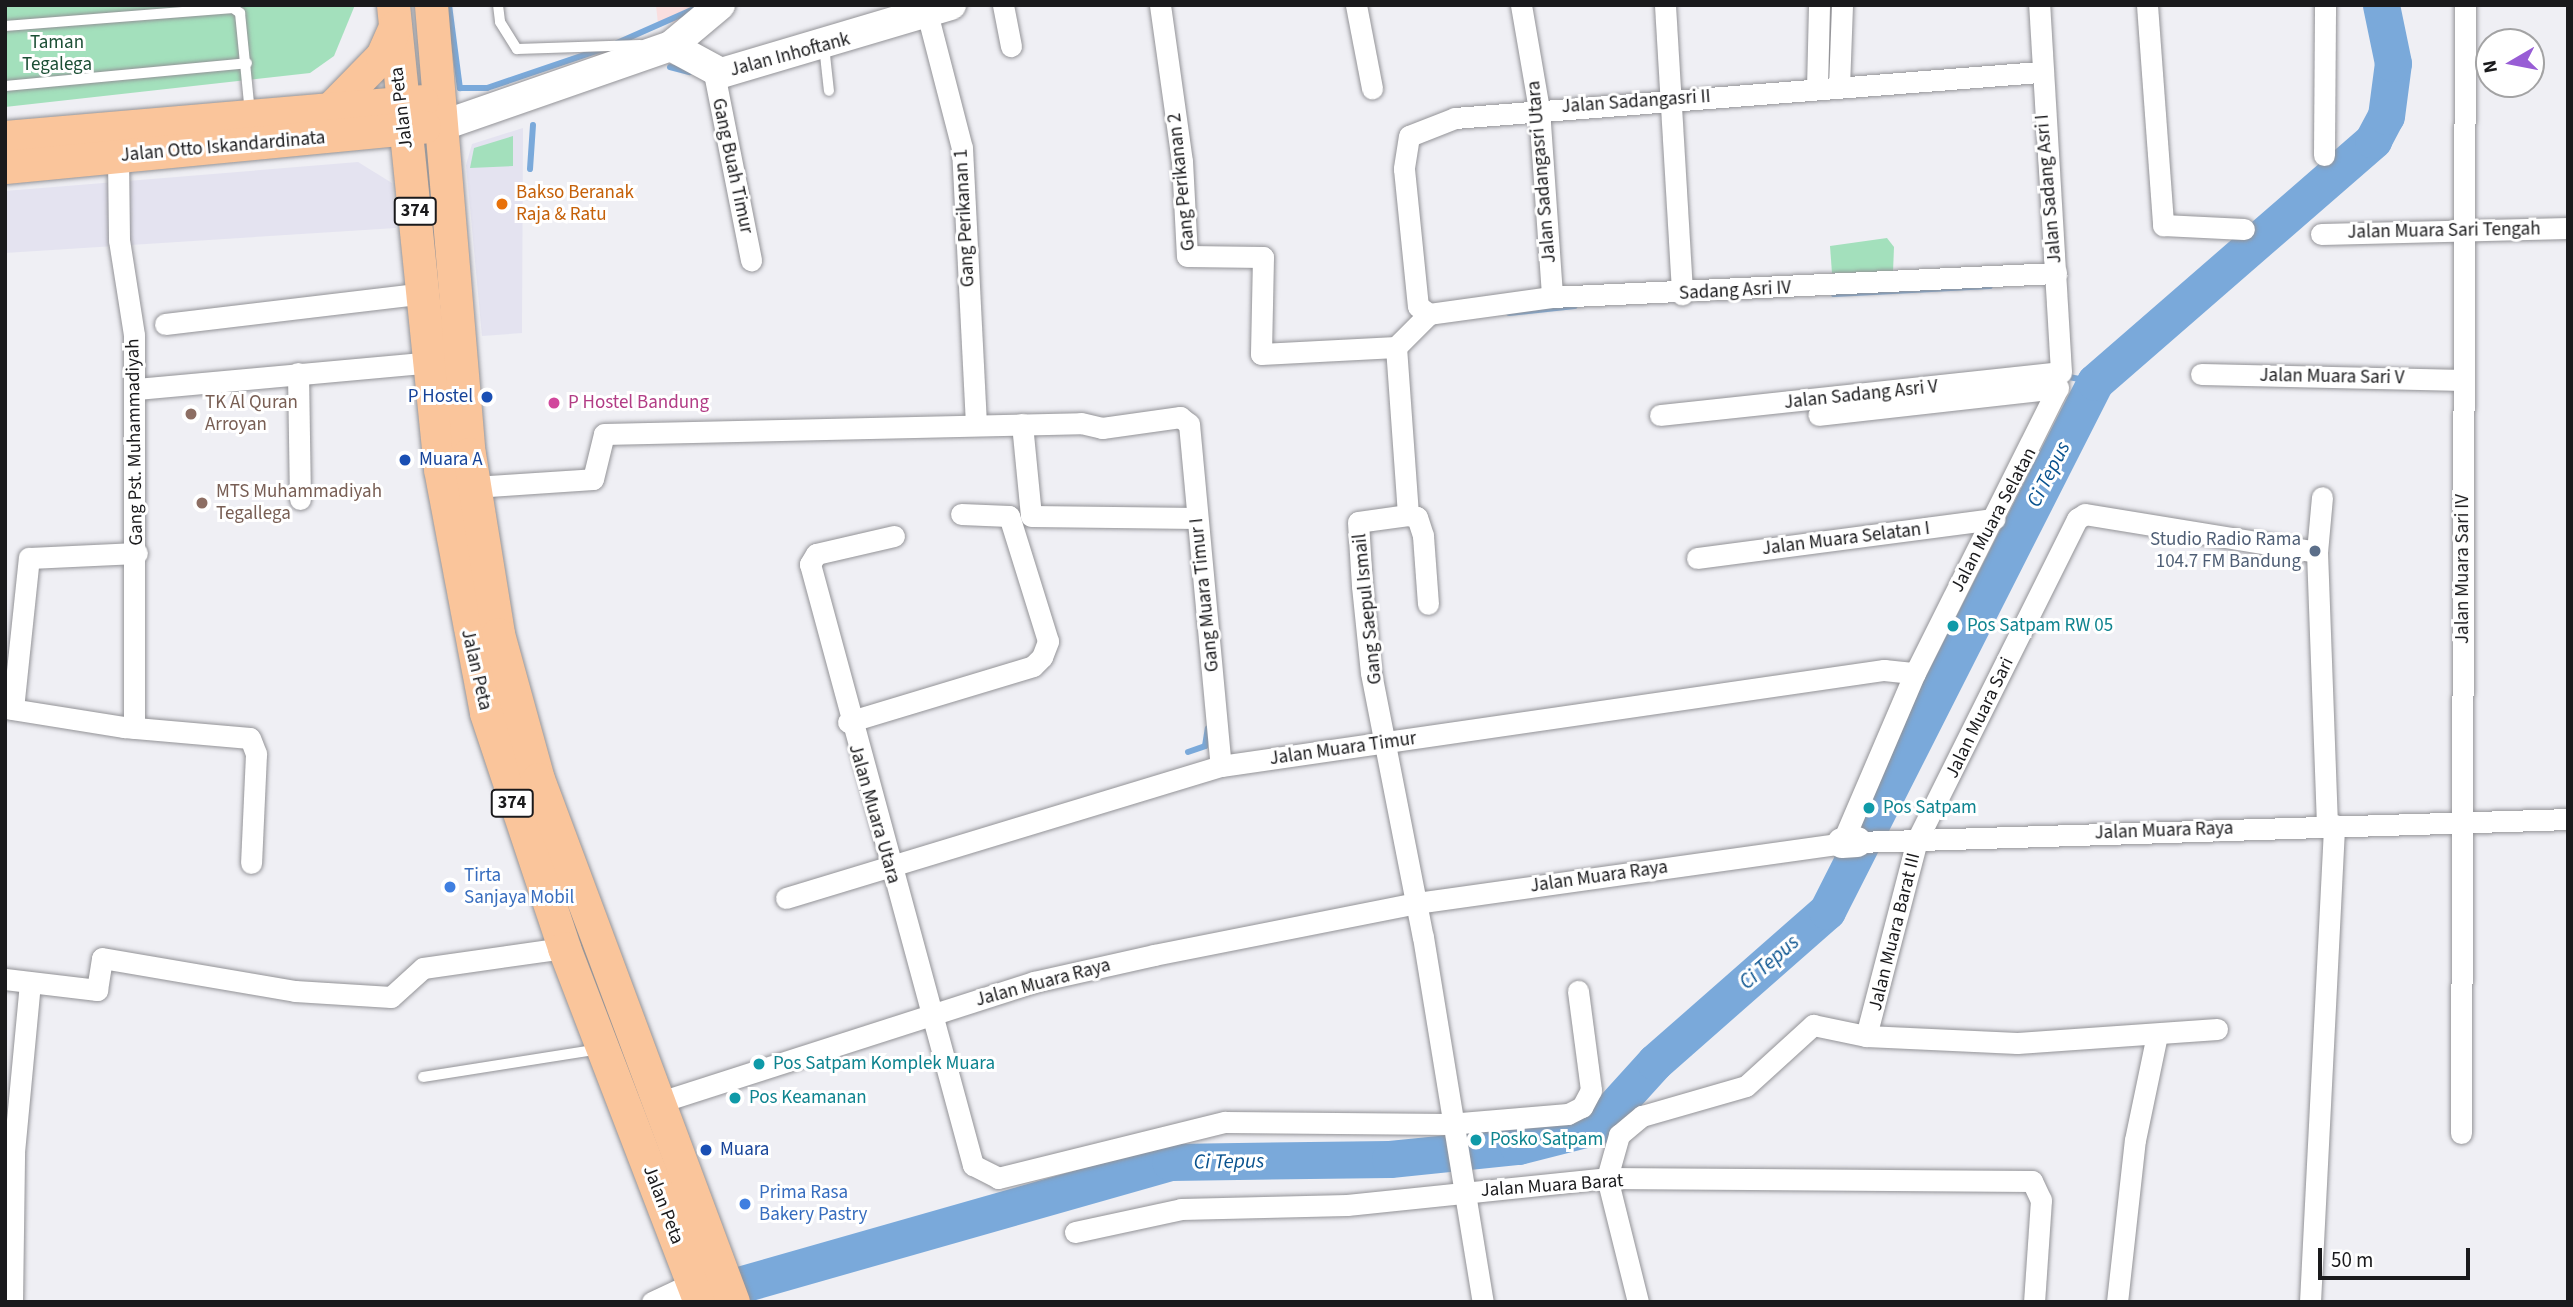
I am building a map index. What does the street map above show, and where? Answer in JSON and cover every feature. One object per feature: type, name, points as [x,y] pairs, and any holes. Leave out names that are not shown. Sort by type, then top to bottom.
[{"type":"main road","name":"Jalan Peta","points":[[431,5],[474,487],[498,634],[538,779],[657,1103],[709,1290]]},
{"type":"main road","points":[[440,113],[475,111],[662,49],[720,5]]},
{"type":"main road","name":"Jalan Inhoftank","points":[[662,49],[714,73],[824,46],[935,8]]},
{"type":"main road","name":"Jalan Peta","points":[[394,16],[402,115],[431,362],[466,625],[512,803],[564,948],[603,1049],[709,1290]]},
{"type":"main road","points":[[331,108],[382,56],[394,16]]},
{"type":"main road","name":"Jalan Otto Iskandardinata","points":[[5,167],[65,146],[250,113],[331,108],[402,115]]},
{"type":"main road","name":"Jalan Otto Iskandardinata","points":[[5,137],[118,157],[402,115],[440,113]]},
{"type":"street","points":[[1003,5],[1011,46]]},
{"type":"street","name":"Gang Perikanan 2","points":[[1160,5],[1182,161],[1186,256],[1263,257],[1265,355],[1396,346]]},
{"type":"street","points":[[1356,5],[1372,88]]},
{"type":"street","name":"Jalan Sadangasri Utara","points":[[1521,5],[1539,109],[1552,298]]},
{"type":"street","points":[[1665,5],[1674,99],[1682,295]]},
{"type":"street","points":[[1817,88],[1819,5]]},
{"type":"street","points":[[1839,87],[1842,5]]},
{"type":"street","name":"Jalan Sadang Asri I","points":[[2039,5],[2039,72],[2056,273],[2055,376]]},
{"type":"street","points":[[2147,5],[2163,225],[2244,229]]},
{"type":"street","points":[[2324,155],[2325,5]]},
{"type":"street","name":"Jalan Muara Sari IV","points":[[2461,1133],[2464,380],[2461,230],[2465,5]]},
{"type":"street","name":"Gang Perikanan 1","points":[[935,8],[962,148],[976,425]]},
{"type":"street","name":"Jalan Sadangasri II","points":[[1424,315],[1404,170],[1409,136],[1455,118],[1539,109],[2039,72]]},
{"type":"street","name":"Gang Buah Timur","points":[[714,73],[751,260]]},
{"type":"street","name":"Gang Pst. Muhammadiyah","points":[[118,157],[119,240],[136,389],[134,728]]},
{"type":"street","name":"Jalan Muara Sari Tengah","points":[[2321,234],[2568,228]]},
{"type":"street","name":"Sadang Asri IV","points":[[1424,315],[1552,298],[1682,295],[2056,273]]},
{"type":"street","points":[[166,324],[425,293]]},
{"type":"street","points":[[1424,315],[1396,346],[1408,515],[1417,517],[1423,536],[1428,604]]},
{"type":"street","points":[[136,389],[431,362]]},
{"type":"street","points":[[298,373],[300,499]]},
{"type":"street","name":"Jalan Muara Sari V","points":[[2201,374],[2464,380]]},
{"type":"street","points":[[1819,415],[2055,376]]},
{"type":"street","name":"Jalan Sadang Asri V","points":[[1660,415],[2055,376]]},
{"type":"street","name":"Jalan Muara Selatan","points":[[1850,842],[1915,673],[1994,519],[2055,376]]},
{"type":"street","name":"Gang Muara Timur I","points":[[1022,424],[1102,428],[1170,416],[1189,424],[1221,766]]},
{"type":"street","points":[[474,487],[593,478],[604,434],[1022,424],[1031,516],[1197,518]]},
{"type":"street","points":[[2310,1302],[2330,825],[2317,552],[2322,497]]},
{"type":"street","points":[[848,722],[1033,666],[1042,657],[1048,641],[1009,516],[961,514]]},
{"type":"street","name":"Jalan Muara Sari","points":[[1917,840],[2077,519],[2085,514],[2317,552]]},
{"type":"street","name":"Gang Saepul Ismail","points":[[1408,515],[1358,522],[1371,673],[1417,903],[1451,1131],[1483,1302]]},
{"type":"street","name":"Jalan Muara Selatan I","points":[[1698,558],[1994,519]]},
{"type":"street","name":"Jalan Muara Utara","points":[[894,536],[816,554],[810,564],[819,613],[848,722],[973,1165],[998,1178],[1225,1122],[1451,1131]]},
{"type":"street","points":[[137,554],[29,558],[9,708],[134,728],[254,741],[251,863]]},
{"type":"street","name":"Jalan Muara Timur","points":[[786,898],[888,864],[1221,766],[1884,670],[1915,673]]},
{"type":"street","name":"Jalan Muara Raya","points":[[657,1103],[931,1014],[1154,955],[1417,903],[1850,842],[2464,820],[2568,819]]},
{"type":"street","name":"Jalan Muara Barat III","points":[[1869,1030],[1917,840]]},
{"type":"street","points":[[5,979],[97,990],[102,958],[295,991],[391,997],[423,968],[564,948]]},
{"type":"street","points":[[12,1302],[14,1152],[30,983]]},
{"type":"street","points":[[1451,1131],[1568,1114],[1582,1107],[1591,1090],[1578,991]]},
{"type":"street","points":[[1638,1302],[1607,1178],[1619,1135],[1642,1116],[1746,1086],[1813,1025],[2017,1043],[2217,1029]]},
{"type":"street","points":[[2118,1302],[2135,1140],[2157,1035]]},
{"type":"street","name":"Jalan Muara Barat","points":[[1075,1232],[1181,1209],[1347,1205],[1460,1184],[1607,1178],[2032,1181],[2041,1200],[2034,1302]]},
{"type":"street","points":[[652,1302],[709,1290]]},
{"type":"lane","points":[[5,26],[226,5],[240,13],[250,113]]},
{"type":"lane","points":[[498,5],[500,22],[517,48],[638,44],[662,49]]},
{"type":"lane","points":[[824,46],[830,91]]},
{"type":"lane","points":[[5,86],[247,63]]},
{"type":"lane","points":[[423,1077],[603,1049]]},
{"type":"shaded area","points":[[656,5],[715,5],[696,20],[658,24]]},
{"type":"shaded area","points":[[523,128],[522,333],[482,336],[466,165],[472,144]]},
{"type":"shaded area","points":[[358,162],[392,183],[396,228],[5,253],[5,191]]},
{"type":"green space","name":"Taman Tegalega","points":[[5,5],[355,5],[334,56],[310,73],[5,107]]},
{"type":"green space","points":[[513,136],[513,166],[470,168],[474,148]]},
{"type":"green space","points":[[1887,238],[1894,247],[1893,272],[1832,273],[1830,246]]},
{"type":"waterway","points":[[449,5],[460,88],[487,88],[602,49]]},
{"type":"waterway","name":"Ci Tepus","points":[[679,1302],[1170,1162],[1390,1159],[1518,1146],[1597,1126],[1655,1062],[1827,911],[2095,382],[2373,140],[2386,116],[2393,63],[2381,5]]},
{"type":"waterway","points":[[617,43],[696,8]]},
{"type":"waterway","points":[[670,67],[689,72]]},
{"type":"waterway","points":[[530,169],[533,125]]},
{"type":"waterway","points":[[1834,294],[1990,286]]},
{"type":"waterway","points":[[1509,313],[1575,306]]},
{"type":"waterway","points":[[2069,377],[2095,382]]},
{"type":"waterway","points":[[1188,752],[1205,746],[1208,728]]},
{"type":"place","name":"Bakso Beranak Raja & Ratu","points":[[502,204]]},
{"type":"place","name":"P Hostel","points":[[487,397]]},
{"type":"place","name":"P Hostel Bandung","points":[[554,403]]},
{"type":"place","name":"TK Al Quran Arroyan","points":[[191,414]]},
{"type":"place","name":"Muara A","points":[[405,460]]},
{"type":"place","name":"MTS Muhammadiyah Tegallega","points":[[202,503]]},
{"type":"place","name":"Studio Radio Rama 104.7 FM Bandung","points":[[2315,551]]},
{"type":"place","name":"Pos Satpam RW 05","points":[[1953,626]]},
{"type":"place","name":"Pos Satpam","points":[[1869,808]]},
{"type":"place","name":"Tirta Sanjaya Mobil","points":[[450,887]]},
{"type":"place","name":"Pos Satpam Komplek Muara","points":[[759,1064]]},
{"type":"place","name":"Pos Keamanan","points":[[735,1098]]},
{"type":"place","name":"Posko Satpam","points":[[1476,1140]]},
{"type":"place","name":"Muara","points":[[706,1150]]},
{"type":"place","name":"Prima Rasa Bakery Pastry","points":[[745,1204]]}]
